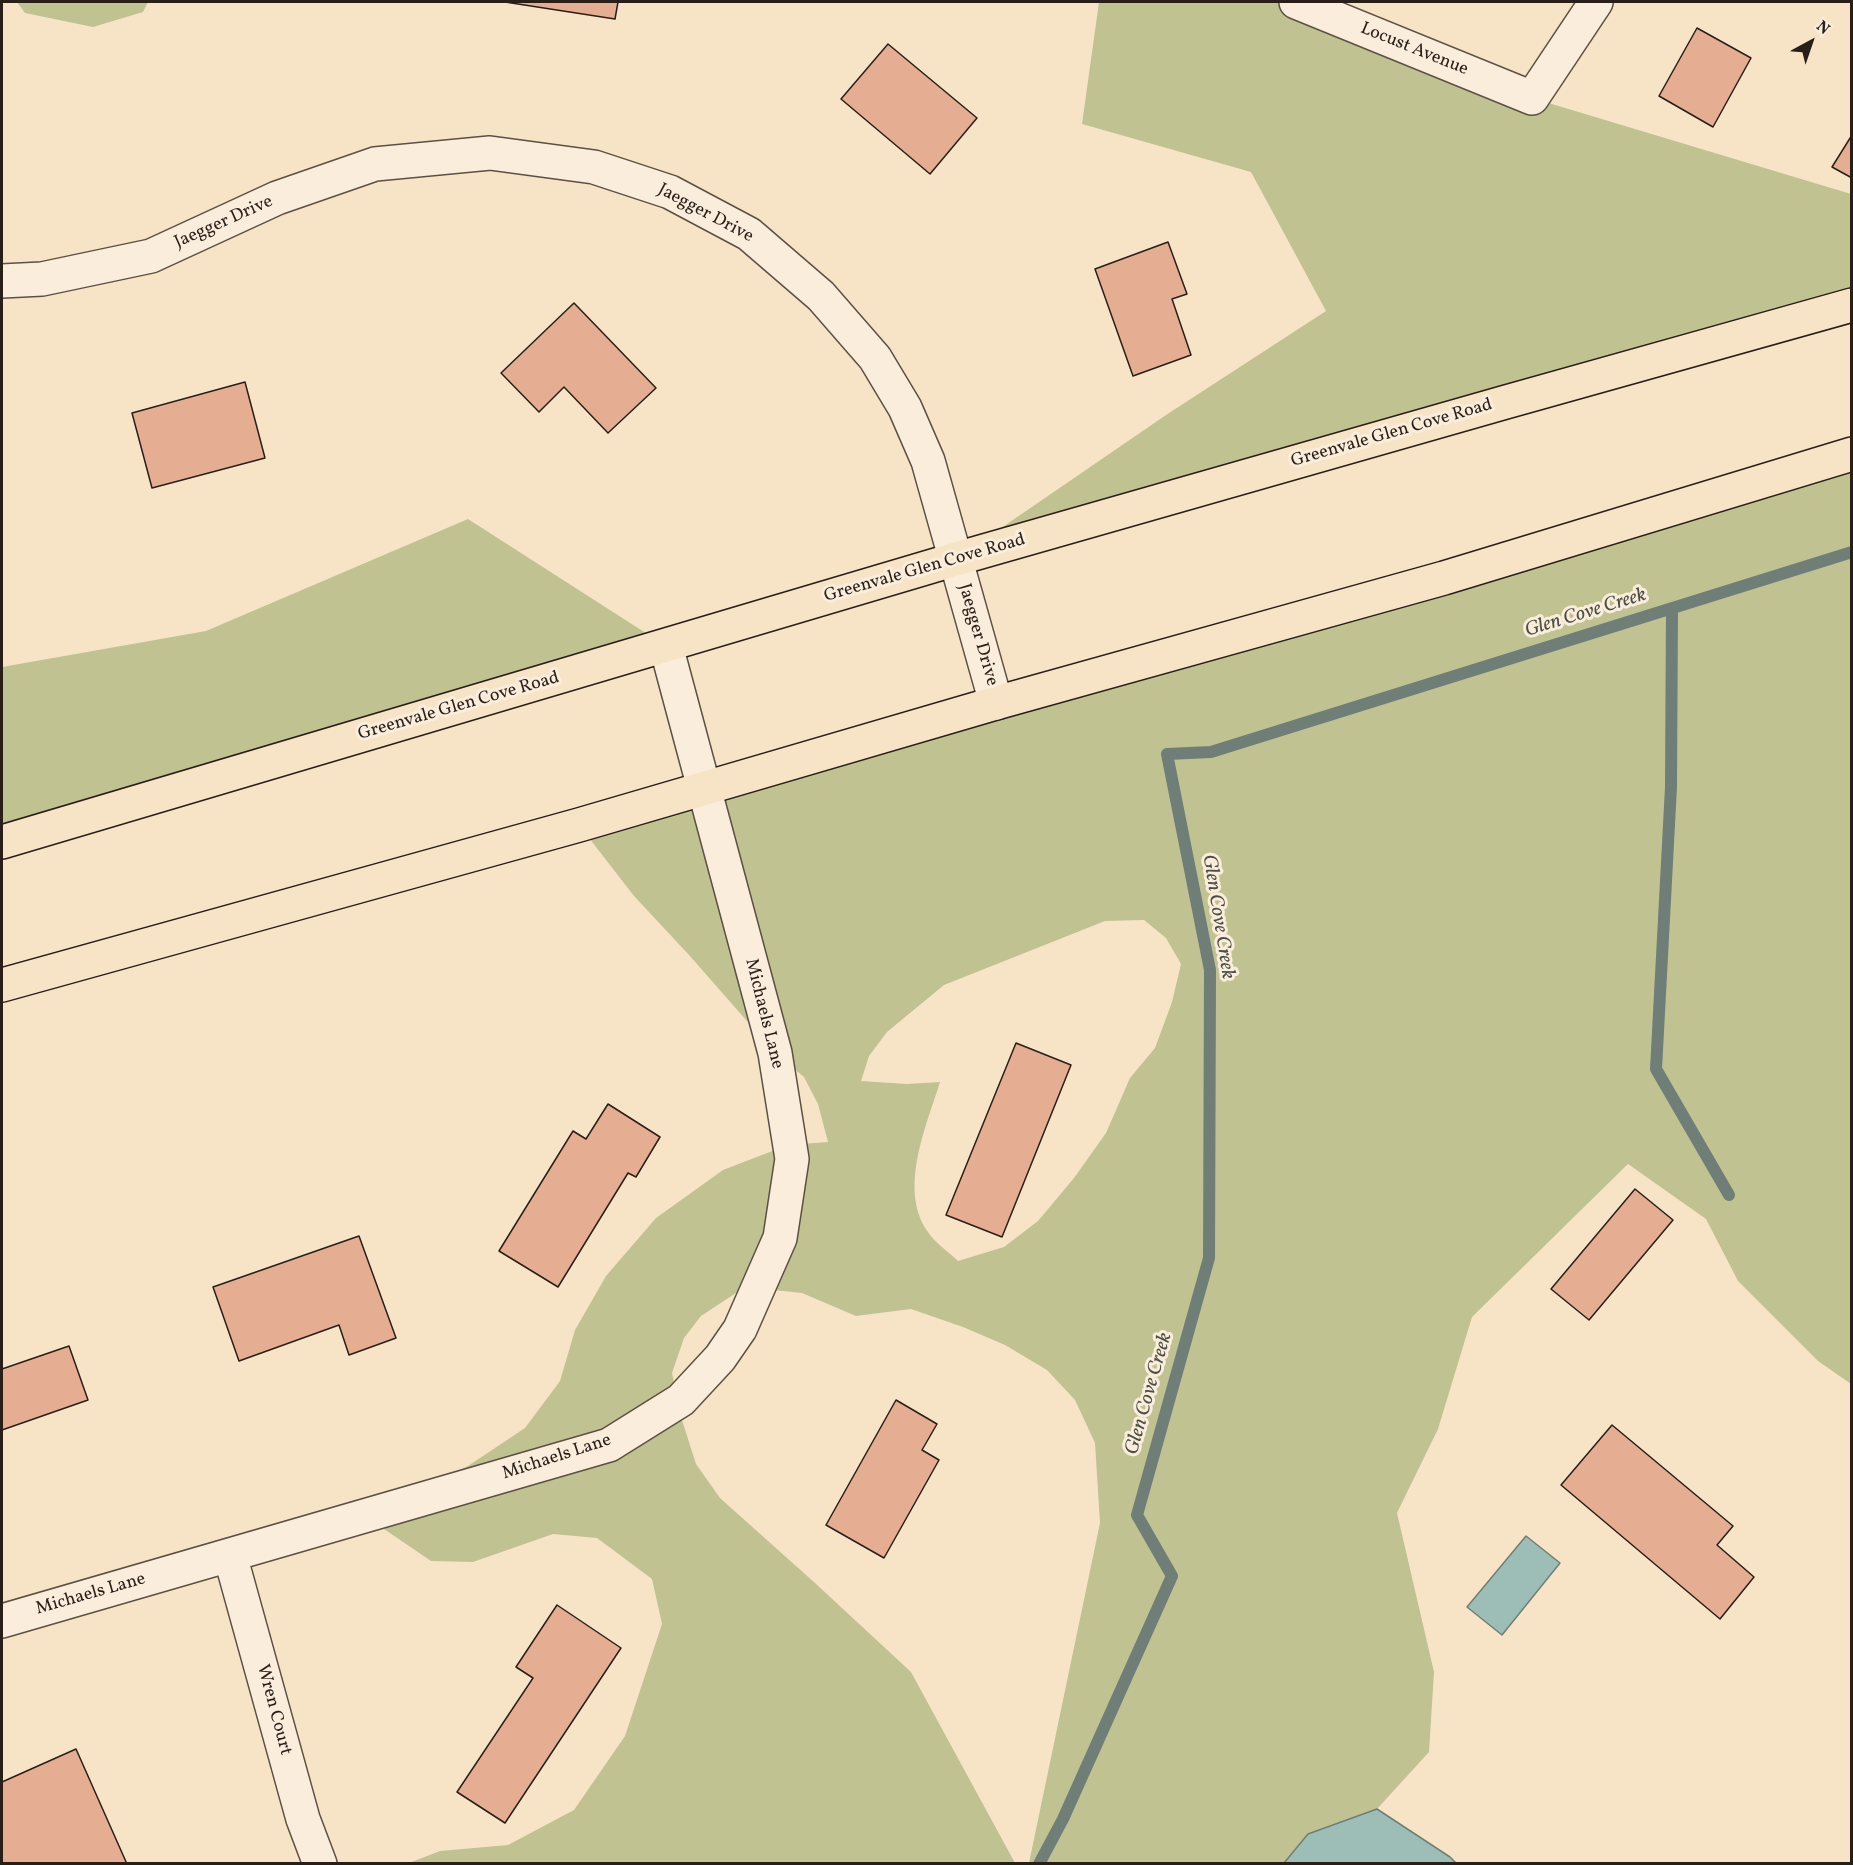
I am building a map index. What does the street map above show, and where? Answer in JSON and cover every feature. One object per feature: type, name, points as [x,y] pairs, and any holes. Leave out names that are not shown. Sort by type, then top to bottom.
[{"type":"main road","name":"Greenvale Glen Cove Road","points":[[2,842],[956,560],[1851,305]]},
{"type":"main road","points":[[2,985],[1444,578],[1851,454]]},
{"type":"street","name":"Locust Avenue","points":[[1296,2],[1532,98],[1596,2]]},
{"type":"street","name":"Jaegger Drive","points":[[2,281],[42,279],[151,256],[277,198],[375,164],[490,153],[594,167],[670,192],[749,234],[821,296],[875,358],[905,408],[928,460],[996,703]]},
{"type":"street","name":"Michaels Lane","points":[[2,1621],[609,1445],[681,1400],[720,1358],[740,1329],[780,1238],[792,1159],[775,1053],[666,646]]},
{"type":"street","name":"Wren Court","points":[[230,1555],[303,1819],[320,1863]]},
{"type":"green space","points":[[17,2],[148,2],[143,12],[93,27],[25,13]]},
{"type":"green space","points":[[1099,2],[1296,2],[1532,98],[1851,194],[1851,305],[956,559],[1166,415],[1326,311],[1251,172],[1082,124]]},
{"type":"green space","points":[[1851,454],[1851,1384],[1818,1361],[1738,1281],[1706,1219],[1628,1164],[1472,1317],[1438,1429],[1397,1513],[1434,1672],[1429,1752],[1377,1809],[1308,1834],[1284,1863],[1029,1863],[1100,1523],[1095,1443],[1075,1400],[1047,1370],[1005,1345],[911,1309],[856,1316],[802,1293],[745,1287],[701,1316],[684,1338],[672,1373],[681,1417],[696,1464],[720,1498],[911,1672],[1015,1863],[409,1863],[440,1851],[508,1845],[574,1810],[625,1736],[662,1624],[652,1579],[597,1538],[553,1534],[473,1562],[431,1561],[365,1516],[468,1466],[525,1428],[560,1381],[575,1330],[606,1276],[656,1218],[723,1170],[788,1145],[828,1142],[818,1104],[804,1077],[775,1053],[634,896],[579,825]],"holes":[[[1144,920],[1166,938],[1181,964],[1172,1002],[1155,1048],[1130,1078],[1106,1133],[1074,1178],[1038,1221],[1004,1247],[958,1261],[928,1232],[919,1215],[915,1197],[915,1178],[922,1138],[940,1082],[907,1084],[861,1081],[869,1056],[887,1032],[944,985],[1105,921]]]},
{"type":"green space","points":[[468,519],[666,646],[2,842],[2,667],[206,631]]},
{"type":"water","points":[[1526,1536],[1560,1563],[1502,1635],[1467,1607]]},
{"type":"water","points":[[1377,1809],[1456,1863],[1284,1863],[1308,1834]]},
{"type":"building","points":[[505,2],[618,2],[615,19]]},
{"type":"building","points":[[1697,28],[1751,58],[1713,127],[1659,96]]},
{"type":"building","points":[[888,44],[977,118],[930,174],[841,99]]},
{"type":"building","points":[[1852,135],[1852,178],[1832,167]]},
{"type":"building","points":[[1168,242],[1187,294],[1172,299],[1191,355],[1133,376],[1095,269]]},
{"type":"building","points":[[574,303],[656,388],[608,433],[564,387],[539,412],[501,373]]},
{"type":"building","points":[[245,382],[265,458],[152,488],[132,413]]},
{"type":"building","points":[[1016,1043],[1071,1065],[1002,1237],[946,1215]]},
{"type":"building","points":[[608,1104],[660,1137],[636,1177],[628,1173],[558,1287],[499,1251],[573,1131],[586,1139]]},
{"type":"building","points":[[1635,1189],[1673,1220],[1589,1320],[1551,1289]]},
{"type":"building","points":[[359,1236],[396,1338],[349,1355],[339,1325],[239,1361],[213,1287]]},
{"type":"building","points":[[69,1346],[88,1400],[2,1430],[2,1369]]},
{"type":"building","points":[[896,1400],[937,1424],[922,1450],[939,1460],[884,1558],[826,1525]]},
{"type":"building","points":[[1612,1425],[1733,1526],[1717,1545],[1754,1577],[1720,1619],[1561,1485]]},
{"type":"building","points":[[557,1605],[621,1648],[505,1823],[457,1792],[533,1678],[516,1667]]},
{"type":"building","points":[[76,1749],[127,1864],[2,1864],[2,1782]]},
{"type":"waterway","name":"Glen Cove Creek","points":[[1039,1864],[1063,1819],[1172,1576],[1137,1515],[1209,1258],[1210,970],[1167,754],[1211,752],[1852,552]]},
{"type":"waterway","points":[[1672,608],[1671,787],[1656,1069],[1729,1195]]}]
